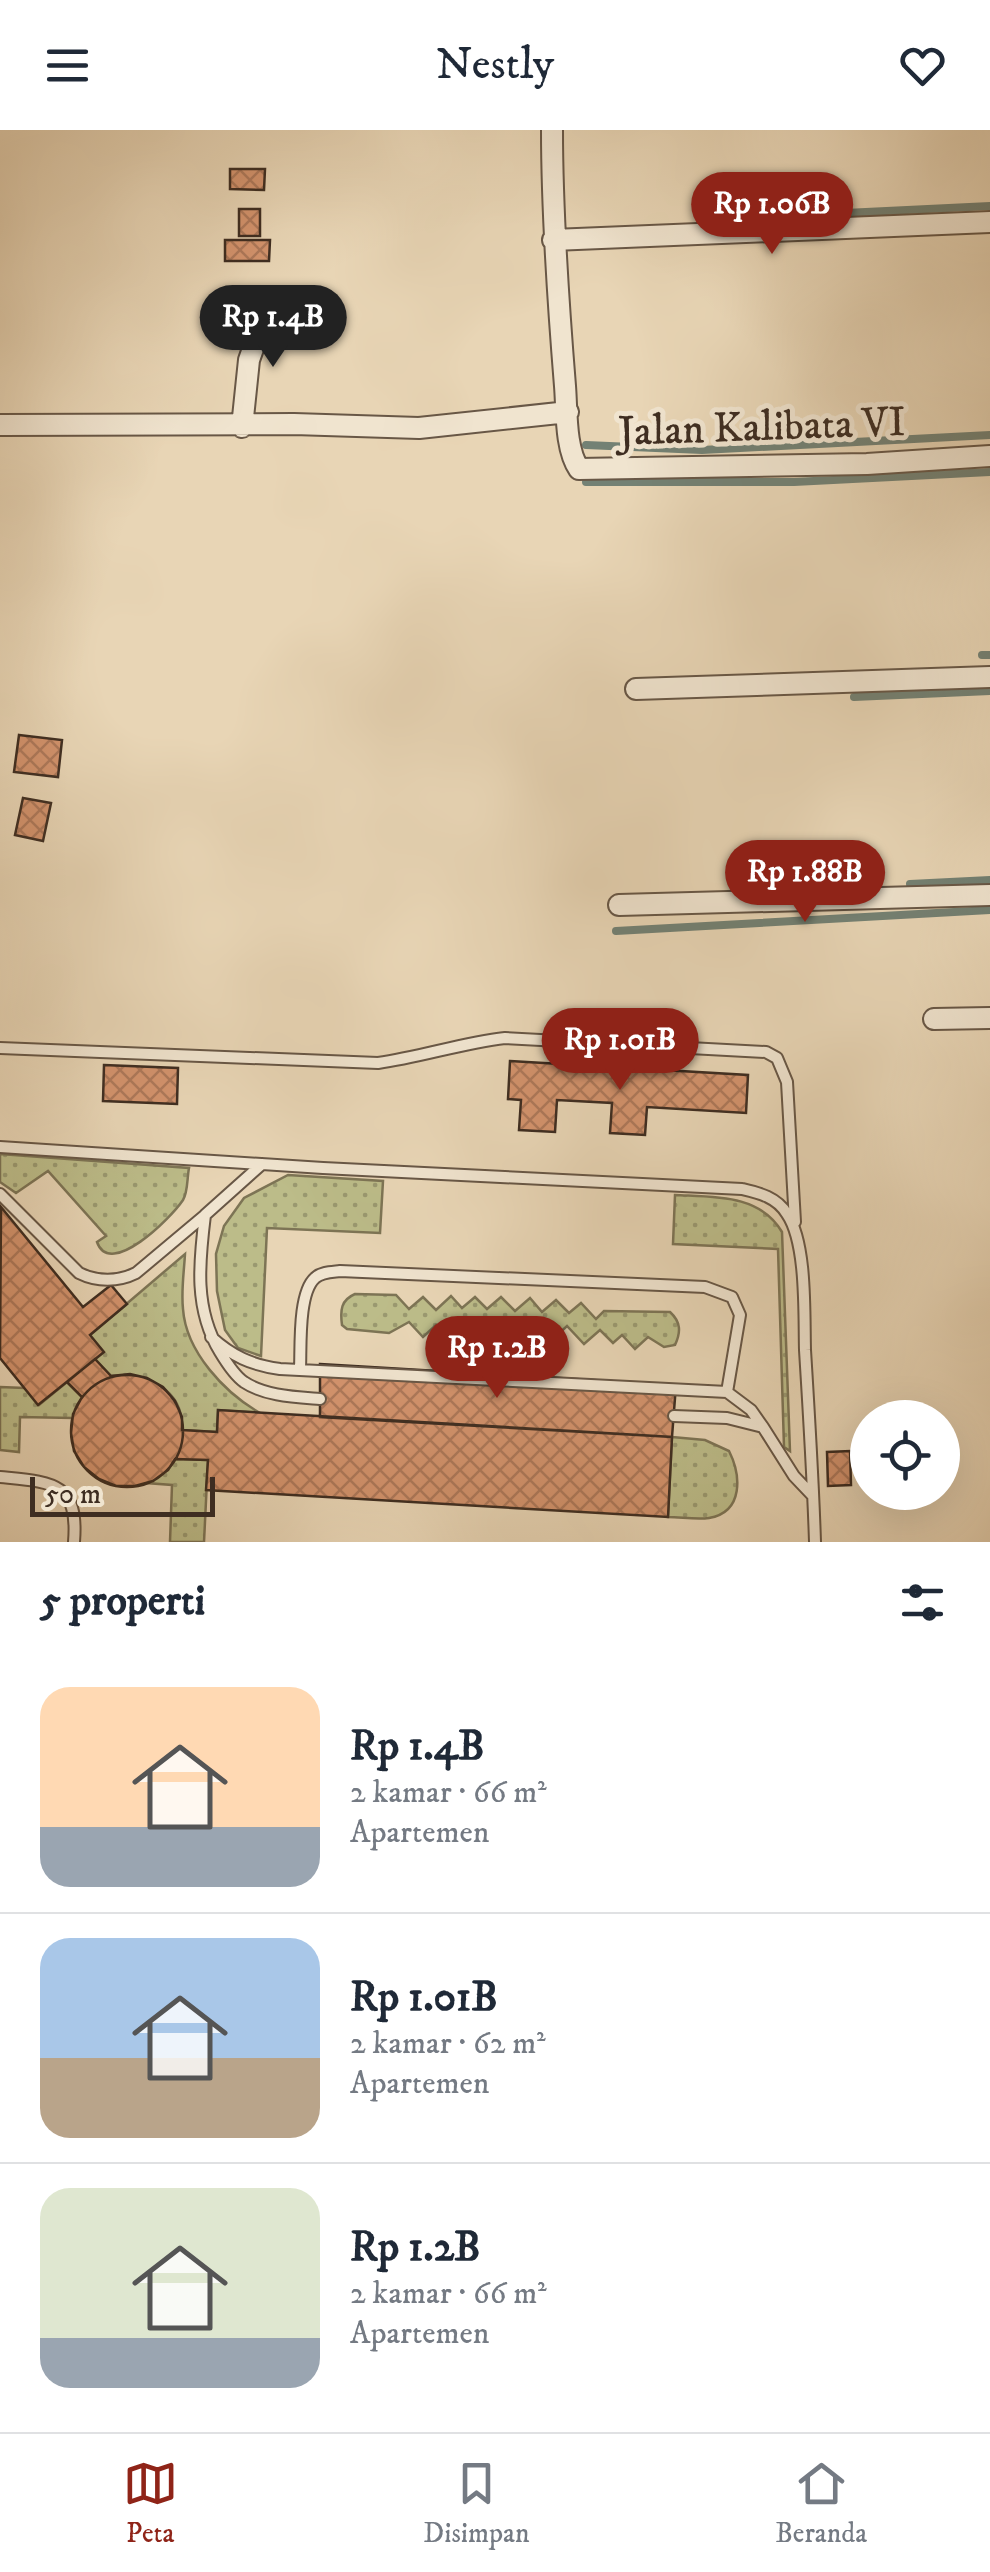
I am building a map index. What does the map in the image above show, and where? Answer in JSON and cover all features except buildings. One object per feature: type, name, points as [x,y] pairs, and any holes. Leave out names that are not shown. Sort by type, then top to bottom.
[{"type":"street","name":"Jalan Kalibata VI","points":[[552,130],[553,240],[568,412],[574,460],[579,469],[867,464],[990,456]]},
{"type":"street","points":[[553,240],[990,222]]},
{"type":"street","points":[[242,427],[249,360],[268,306]]},
{"type":"street","points":[[0,425],[294,424],[419,428],[568,412]]},
{"type":"street","points":[[636,689],[990,676]]},
{"type":"street","points":[[619,906],[990,894]]},
{"type":"street","points":[[934,1019],[990,1018]]},
{"type":"lane","points":[[0,1048],[378,1063],[420,1057],[468,1042],[505,1038],[766,1052],[777,1058],[787,1082],[815,1542]]},
{"type":"lane","points":[[0,1147],[742,1189],[779,1203],[790,1216],[796,1234]]},
{"type":"lane","points":[[0,1194],[79,1273],[90,1279],[123,1280],[262,1164]]},
{"type":"lane","points":[[205,1215],[199,1282],[202,1312],[210,1336],[227,1364],[243,1382],[270,1392],[320,1399]]},
{"type":"lane","points":[[300,1369],[304,1302],[311,1284],[324,1274],[340,1271],[705,1287],[732,1297],[740,1315],[727,1392]]},
{"type":"lane","points":[[210,1336],[233,1356],[261,1366],[727,1392],[751,1410],[794,1476],[814,1496]]},
{"type":"lane","points":[[674,1416],[727,1418],[763,1427]]},
{"type":"lane","points":[[0,1478],[42,1482],[63,1490],[76,1516],[74,1542]]},
{"type":"green space","points":[[0,1154],[189,1168],[187,1189],[183,1200],[154,1231],[127,1250],[114,1254],[104,1252],[97,1242],[106,1236],[48,1171],[16,1193],[0,1182]]},
{"type":"green space","points":[[288,1175],[383,1181],[380,1233],[267,1228],[261,1356],[238,1348],[225,1330],[217,1291],[216,1254],[224,1226],[244,1198]]},
{"type":"green space","points":[[675,1195],[749,1204],[773,1220],[782,1232],[790,1451],[784,1447],[778,1249],[673,1244]]},
{"type":"green space","points":[[185,1254],[182,1302],[191,1341],[221,1383],[260,1413],[218,1410],[217,1432],[182,1430],[177,1404],[160,1386],[137,1377],[111,1376],[95,1359],[90,1335]]},
{"type":"green space","points":[[355,1294],[396,1295],[409,1309],[423,1297],[436,1310],[451,1296],[462,1308],[475,1297],[487,1309],[501,1297],[515,1311],[530,1298],[542,1312],[556,1300],[569,1313],[581,1303],[596,1319],[604,1311],[670,1312],[679,1331],[675,1345],[664,1347],[648,1337],[635,1349],[622,1335],[613,1343],[600,1330],[584,1344],[567,1326],[554,1338],[540,1324],[528,1334],[521,1327],[507,1340],[494,1329],[483,1341],[463,1325],[448,1338],[436,1325],[423,1337],[409,1322],[389,1333],[347,1329],[342,1325],[342,1310],[344,1302]]},
{"type":"green space","points":[[67,1382],[82,1397],[73,1418],[20,1417],[19,1452],[0,1450],[0,1387],[25,1388],[39,1405]]},
{"type":"green space","points":[[672,1437],[705,1440],[729,1451],[737,1491],[729,1508],[704,1519],[668,1517]]},
{"type":"green space","points":[[175,1459],[208,1460],[204,1542],[170,1542],[172,1485],[146,1483],[168,1470]]},
{"type":"waterway","points":[[761,217],[990,206]]},
{"type":"waterway","points":[[586,445],[702,450],[990,435]]},
{"type":"waterway","points":[[586,482],[794,482],[990,472]]},
{"type":"waterway","points":[[982,655],[990,655]]},
{"type":"waterway","points":[[854,697],[990,691]]},
{"type":"waterway","points":[[910,884],[990,880]]},
{"type":"waterway","points":[[616,931],[990,910]]}]
